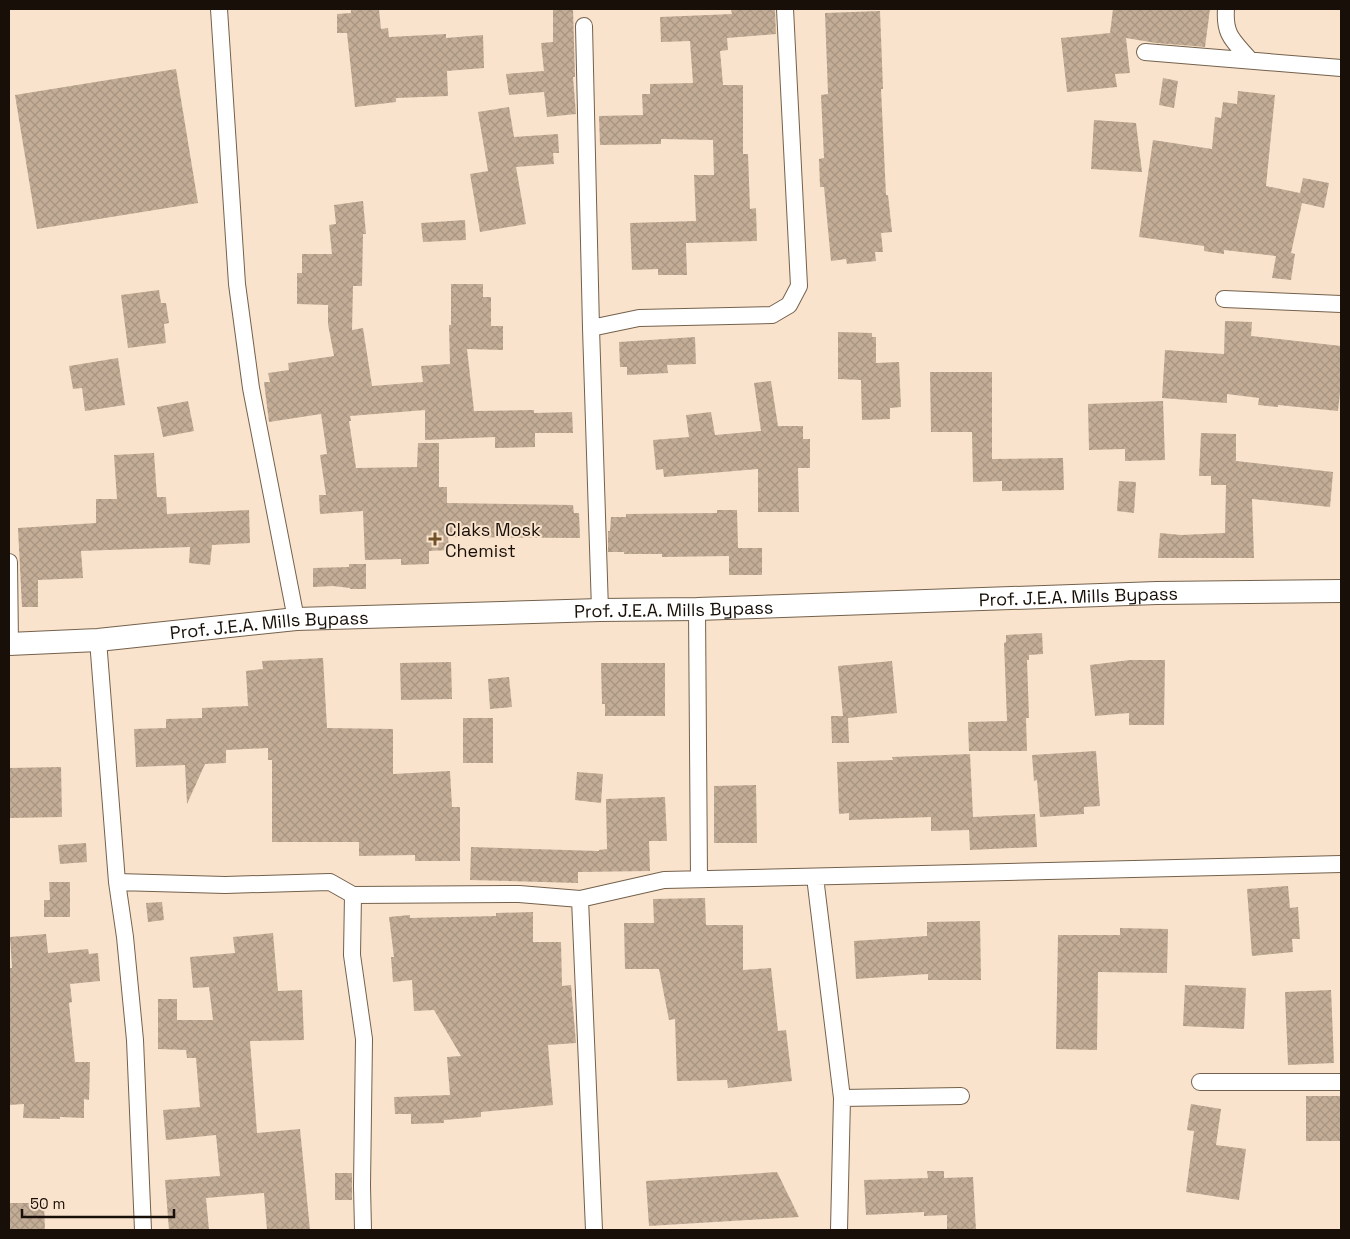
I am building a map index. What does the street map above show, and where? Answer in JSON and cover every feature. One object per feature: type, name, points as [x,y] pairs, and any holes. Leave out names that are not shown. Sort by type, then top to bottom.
[{"type":"street","points":[[219,9],[238,284],[251,388],[296,619]]},
{"type":"street","points":[[591,328],[639,318],[772,314],[789,305],[799,286],[785,9]]},
{"type":"street","points":[[1226,9],[1226,30],[1250,60]]},
{"type":"street","points":[[584,26],[600,610]]},
{"type":"street","points":[[1145,52],[1341,68]]},
{"type":"street","points":[[1224,299],[1341,304]]},
{"type":"street","points":[[9,562],[10,644]]},
{"type":"street","name":"Prof. J.E.A. Mills Bypass","points":[[10,644],[98,640],[296,619],[697,609],[1157,593],[1341,591]]},
{"type":"street","points":[[697,609],[699,879]]},
{"type":"street","points":[[98,640],[117,882],[125,937],[135,1040],[143,1230]]},
{"type":"street","points":[[117,882],[225,884],[330,882],[353,895],[519,894],[580,899],[664,880],[1341,864]]},
{"type":"street","points":[[815,877],[842,1098],[839,1230]]},
{"type":"street","points":[[353,895],[352,955],[364,1039],[363,1230]]},
{"type":"street","points":[[580,899],[594,1230]]},
{"type":"street","points":[[1200,1082],[1341,1082]]},
{"type":"street","points":[[842,1098],[961,1096]]},
{"type":"building","points":[[351,9],[379,9],[381,29],[388,28],[389,37],[446,34],[446,38],[483,35],[484,68],[447,71],[448,96],[396,98],[396,102],[355,107],[347,33],[337,33],[337,14],[351,13]]},
{"type":"building","points":[[553,9],[573,9],[575,77],[573,77],[576,114],[547,117],[544,92],[509,95],[506,74],[544,71],[541,43],[553,42]]},
{"type":"building","points":[[731,9],[775,9],[776,34],[727,38],[728,50],[720,51],[723,85],[743,85],[743,154],[748,154],[750,209],[756,208],[757,241],[686,243],[687,275],[658,275],[658,269],[632,270],[630,223],[696,221],[694,175],[714,175],[713,140],[661,139],[661,144],[600,145],[599,116],[643,115],[642,94],[650,94],[650,84],[693,83],[690,41],[661,42],[660,17],[732,14]]},
{"type":"building","points":[[1113,9],[1210,9],[1205,47],[1156,43],[1126,38],[1130,73],[1115,74],[1117,87],[1067,92],[1061,38],[1110,33]]},
{"type":"building","points":[[880,11],[883,89],[881,89],[886,195],[888,195],[892,232],[881,233],[883,252],[875,252],[876,261],[847,264],[846,259],[831,261],[824,187],[820,187],[819,159],[824,158],[821,95],[828,94],[825,13]]},
{"type":"building","points":[[176,69],[198,203],[37,229],[15,95]]},
{"type":"building","points":[[1163,78],[1178,81],[1174,108],[1159,105]]},
{"type":"building","points":[[1238,91],[1275,95],[1266,186],[1300,193],[1303,178],[1329,183],[1324,208],[1302,203],[1291,253],[1295,254],[1291,280],[1272,278],[1276,256],[1224,250],[1224,254],[1204,251],[1204,246],[1139,237],[1153,140],[1212,149],[1215,117],[1221,118],[1223,102],[1237,104]]},
{"type":"building","points":[[509,107],[514,137],[558,134],[559,153],[553,153],[554,164],[516,167],[526,224],[480,232],[470,174],[488,171],[478,112]]},
{"type":"building","points":[[1094,120],[1136,123],[1142,172],[1091,169]]},
{"type":"building","points":[[363,201],[366,234],[363,234],[362,286],[353,286],[352,330],[363,328],[372,386],[423,382],[421,366],[450,364],[451,284],[483,284],[483,297],[491,297],[491,326],[503,326],[503,350],[467,349],[474,411],[534,410],[534,413],[572,412],[573,433],[535,433],[535,447],[495,448],[495,437],[425,440],[425,410],[350,416],[351,421],[349,421],[356,468],[417,467],[418,443],[439,443],[439,487],[447,487],[447,503],[573,505],[574,513],[579,513],[580,538],[448,537],[449,550],[429,551],[429,564],[401,565],[401,559],[365,560],[363,511],[320,514],[319,495],[326,495],[320,455],[327,454],[321,414],[269,422],[264,382],[270,382],[268,373],[289,370],[288,363],[334,356],[328,324],[328,305],[297,304],[297,273],[302,273],[302,254],[332,254],[329,225],[336,224],[334,205]]},
{"type":"building","points":[[465,220],[466,240],[423,242],[421,223]]},
{"type":"building","points":[[159,290],[161,303],[166,303],[169,323],[164,324],[166,343],[128,348],[121,295]]},
{"type":"building","points":[[1225,321],[1252,322],[1251,336],[1341,346],[1341,384],[1338,411],[1258,405],[1259,398],[1227,394],[1227,403],[1162,398],[1165,350],[1224,354]]},
{"type":"building","points":[[838,332],[872,333],[872,337],[876,337],[876,363],[899,362],[901,407],[890,408],[890,419],[862,420],[861,380],[838,379]]},
{"type":"building","points":[[695,337],[696,364],[667,365],[668,373],[627,375],[627,367],[620,367],[619,342]]},
{"type":"building","points":[[118,358],[125,405],[85,411],[82,388],[73,389],[69,366]]},
{"type":"building","points":[[930,372],[992,372],[992,459],[1063,458],[1064,490],[1002,491],[1002,481],[973,482],[972,432],[931,432]]},
{"type":"building","points":[[771,381],[778,426],[803,426],[803,439],[810,439],[810,468],[798,468],[799,512],[758,512],[758,469],[664,477],[663,469],[656,470],[653,440],[689,437],[686,415],[711,412],[715,435],[761,431],[754,383]]},
{"type":"building","points":[[188,401],[194,431],[163,437],[157,407]]},
{"type":"building","points":[[1163,401],[1165,460],[1125,461],[1125,449],[1089,450],[1088,404]]},
{"type":"building","points":[[1201,433],[1236,434],[1236,461],[1333,472],[1330,507],[1252,499],[1254,558],[1158,558],[1160,533],[1181,535],[1225,533],[1226,485],[1211,485],[1211,476],[1199,476]]},
{"type":"building","points":[[154,453],[157,497],[166,497],[167,514],[249,510],[250,543],[212,545],[210,565],[189,563],[190,547],[81,551],[83,578],[38,580],[38,607],[22,607],[18,528],[96,523],[96,499],[117,499],[114,455]]},
{"type":"building","points":[[1119,481],[1136,482],[1134,513],[1117,511]]},
{"type":"building","points":[[717,510],[737,510],[738,548],[762,548],[762,575],[729,575],[729,556],[662,557],[662,554],[608,552],[608,531],[610,531],[611,517],[626,517],[626,514],[717,513]]},
{"type":"building","points":[[349,564],[366,564],[366,589],[333,586],[313,587],[313,568],[349,567]]},
{"type":"building","points":[[1042,633],[1043,654],[1029,655],[1029,660],[1027,660],[1029,718],[1026,718],[1027,751],[969,751],[968,722],[1007,721],[1004,643],[1006,642],[1006,635]]},
{"type":"building","points":[[323,658],[327,728],[393,729],[393,774],[450,771],[452,807],[460,807],[460,861],[415,861],[415,855],[359,856],[359,842],[272,842],[272,760],[268,760],[268,748],[226,750],[226,763],[205,764],[187,804],[185,765],[136,767],[134,729],[166,728],[166,719],[202,718],[202,708],[248,706],[246,671],[263,669],[262,661]]},
{"type":"building","points":[[1130,660],[1165,660],[1164,725],[1129,725],[1129,713],[1095,716],[1090,665]]},
{"type":"building","points":[[892,661],[897,713],[848,718],[849,743],[832,743],[831,716],[843,716],[838,666]]},
{"type":"building","points":[[451,662],[452,699],[401,700],[400,663]]},
{"type":"building","points":[[601,663],[665,663],[665,716],[605,716],[605,704],[602,704]]},
{"type":"building","points":[[509,677],[512,707],[490,709],[488,679]]},
{"type":"building","points":[[463,718],[493,718],[493,763],[463,763]]},
{"type":"building","points":[[1096,751],[1100,806],[1084,807],[1084,814],[1040,817],[1037,780],[1034,781],[1032,755]]},
{"type":"building","points":[[970,754],[973,817],[1035,814],[1037,847],[970,850],[969,830],[931,831],[931,817],[849,820],[849,813],[839,814],[837,762],[893,760],[892,757]]},
{"type":"building","points":[[61,767],[62,817],[9,818],[9,768]]},
{"type":"building","points":[[577,772],[603,774],[601,803],[575,800]]},
{"type":"building","points":[[756,785],[757,843],[714,843],[714,786]]},
{"type":"building","points":[[665,797],[667,841],[649,841],[650,871],[578,872],[578,883],[470,880],[471,847],[599,851],[607,849],[606,799]]},
{"type":"building","points":[[86,843],[87,862],[60,864],[58,845]]},
{"type":"building","points":[[49,882],[70,882],[70,917],[44,917],[44,900],[50,900]]},
{"type":"building","points":[[1288,886],[1290,908],[1298,907],[1300,939],[1292,939],[1293,952],[1252,956],[1247,889]]},
{"type":"building","points":[[705,898],[706,925],[743,925],[743,970],[771,968],[778,1031],[786,1030],[792,1081],[728,1088],[727,1080],[677,1081],[675,1019],[669,1020],[659,969],[625,969],[624,923],[654,923],[653,899]]},
{"type":"building","points":[[162,902],[164,920],[148,922],[146,903]]},
{"type":"building","points":[[533,912],[533,942],[561,942],[562,986],[571,985],[576,1043],[548,1045],[553,1105],[481,1112],[481,1117],[444,1120],[444,1123],[411,1124],[411,1114],[395,1114],[394,1097],[450,1095],[447,1057],[461,1056],[434,1010],[414,1011],[412,980],[393,982],[391,957],[394,957],[389,917],[410,915],[410,918],[496,916],[496,913]]},
{"type":"building","points":[[980,921],[981,980],[928,980],[928,974],[856,979],[854,941],[927,936],[927,922]]},
{"type":"building","points":[[1120,928],[1168,929],[1167,973],[1098,972],[1097,1050],[1056,1049],[1058,935],[1120,935]]},
{"type":"building","points":[[273,933],[278,991],[302,990],[304,1040],[250,1041],[257,1133],[300,1129],[310,1230],[267,1230],[264,1193],[206,1198],[209,1230],[169,1230],[165,1180],[220,1176],[216,1135],[166,1140],[163,1110],[200,1107],[196,1058],[187,1058],[186,1050],[158,1049],[158,999],[177,999],[177,1020],[213,1020],[209,987],[193,988],[190,957],[235,953],[233,937]]},
{"type":"building","points":[[46,934],[48,953],[88,949],[89,954],[98,953],[100,981],[70,984],[72,1002],[69,1003],[75,1062],[90,1062],[89,1100],[84,1099],[84,1118],[23,1118],[24,1104],[9,1105],[9,968],[12,968],[10,937]]},
{"type":"building","points":[[1185,985],[1246,988],[1244,1029],[1183,1026]]},
{"type":"building","points":[[1331,990],[1334,1063],[1288,1065],[1285,992]]},
{"type":"building","points":[[1306,1096],[1341,1096],[1341,1141],[1306,1141]]},
{"type":"building","points":[[1191,1104],[1221,1109],[1216,1145],[1246,1149],[1239,1200],[1186,1192],[1194,1131],[1187,1130]]},
{"type":"building","points":[[927,1171],[944,1171],[944,1178],[973,1177],[976,1230],[947,1230],[947,1215],[924,1216],[924,1212],[866,1215],[864,1180],[928,1178]]},
{"type":"building","points":[[777,1172],[799,1217],[649,1226],[646,1181]]},
{"type":"building","points":[[335,1173],[352,1173],[352,1200],[335,1200]]},
{"type":"building","points":[[9,1203],[44,1203],[45,1230],[9,1230]]},
{"type":"place","name":"Claks Mosk Chemist","points":[[435,539]]}]
